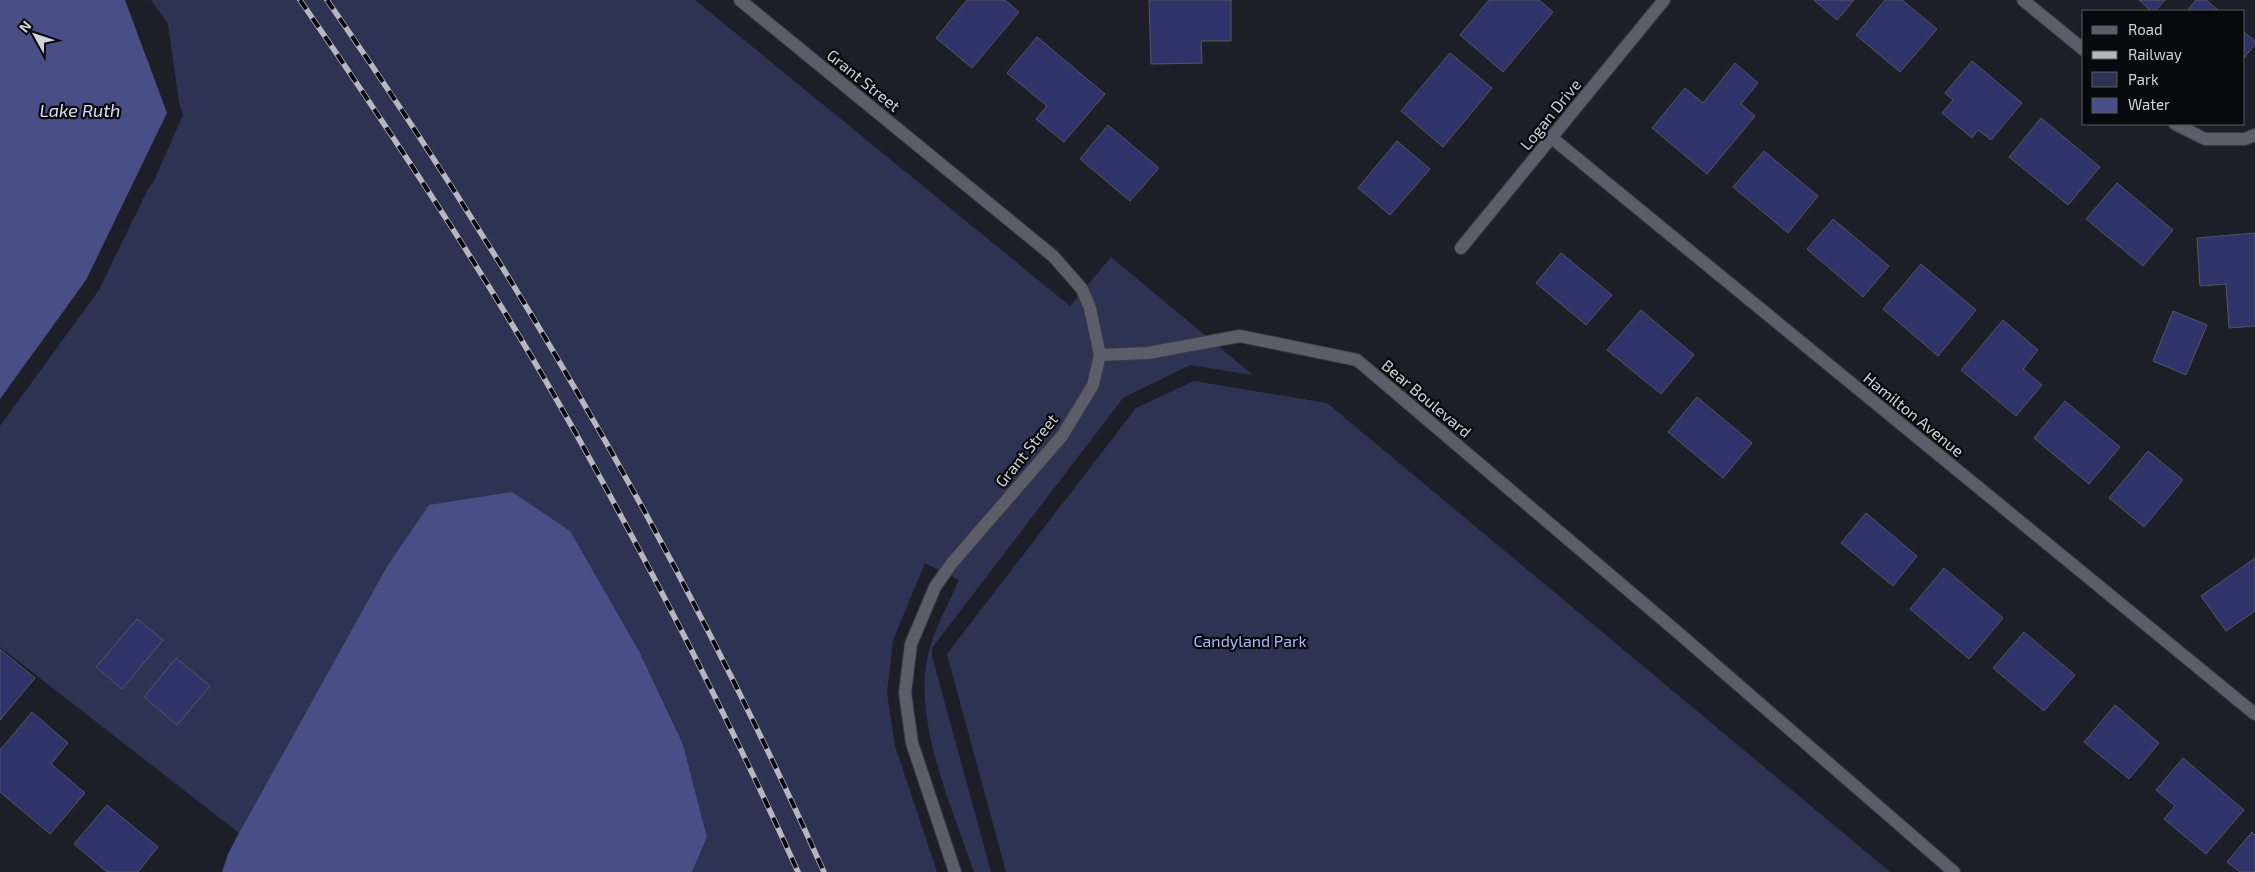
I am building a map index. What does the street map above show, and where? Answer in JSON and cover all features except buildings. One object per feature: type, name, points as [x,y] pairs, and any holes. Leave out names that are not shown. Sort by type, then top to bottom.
[{"type":"street","name":"Grant Street","points":[[740,0],[1053,256],[1082,289],[1090,308],[1100,355],[1093,385],[1062,436],[952,563],[935,587],[911,644],[905,693],[912,743],[955,872]]},
{"type":"street","name":"Logan Drive","points":[[1461,248],[1664,0]]},
{"type":"street","points":[[2023,0],[2082,48]]},
{"type":"street","points":[[2177,125],[2205,139],[2245,139],[2255,134]]},
{"type":"street","name":"Hamilton Avenue","points":[[1552,138],[2255,714]]},
{"type":"street","name":"Bear Boulevard","points":[[1100,355],[1148,353],[1240,336],[1357,360],[1675,630],[1954,872]]},
{"type":"green space","points":[[151,0],[695,0],[1070,306],[1111,257],[1253,375],[1190,365],[1123,398],[932,648],[932,656],[991,872],[974,872],[936,762],[925,705],[925,677],[929,651],[938,624],[959,580],[925,563],[893,640],[887,693],[895,746],[937,872],[692,872],[707,837],[683,743],[640,653],[386,568],[239,833],[0,647],[0,426],[99,290],[148,189],[153,183],[183,115],[179,102],[168,24]]},
{"type":"green space","name":"Candyland Park","points":[[1194,381],[1327,403],[1890,872],[1006,872],[947,654],[1136,408]]},
{"type":"water","name":"Lake Ruth","points":[[0,0],[125,0],[167,113],[86,280],[0,399]]},
{"type":"water","points":[[512,492],[570,531],[640,653],[683,744],[707,837],[692,872],[222,872],[228,854],[239,833],[386,568],[429,505]]},
{"type":"railway","points":[[300,0],[454,232],[491,290],[562,410],[623,519],[701,669],[751,770],[798,872]]},
{"type":"railway","points":[[327,0],[398,104],[466,209],[596,424],[657,534],[715,645],[771,758],[824,872]]}]
